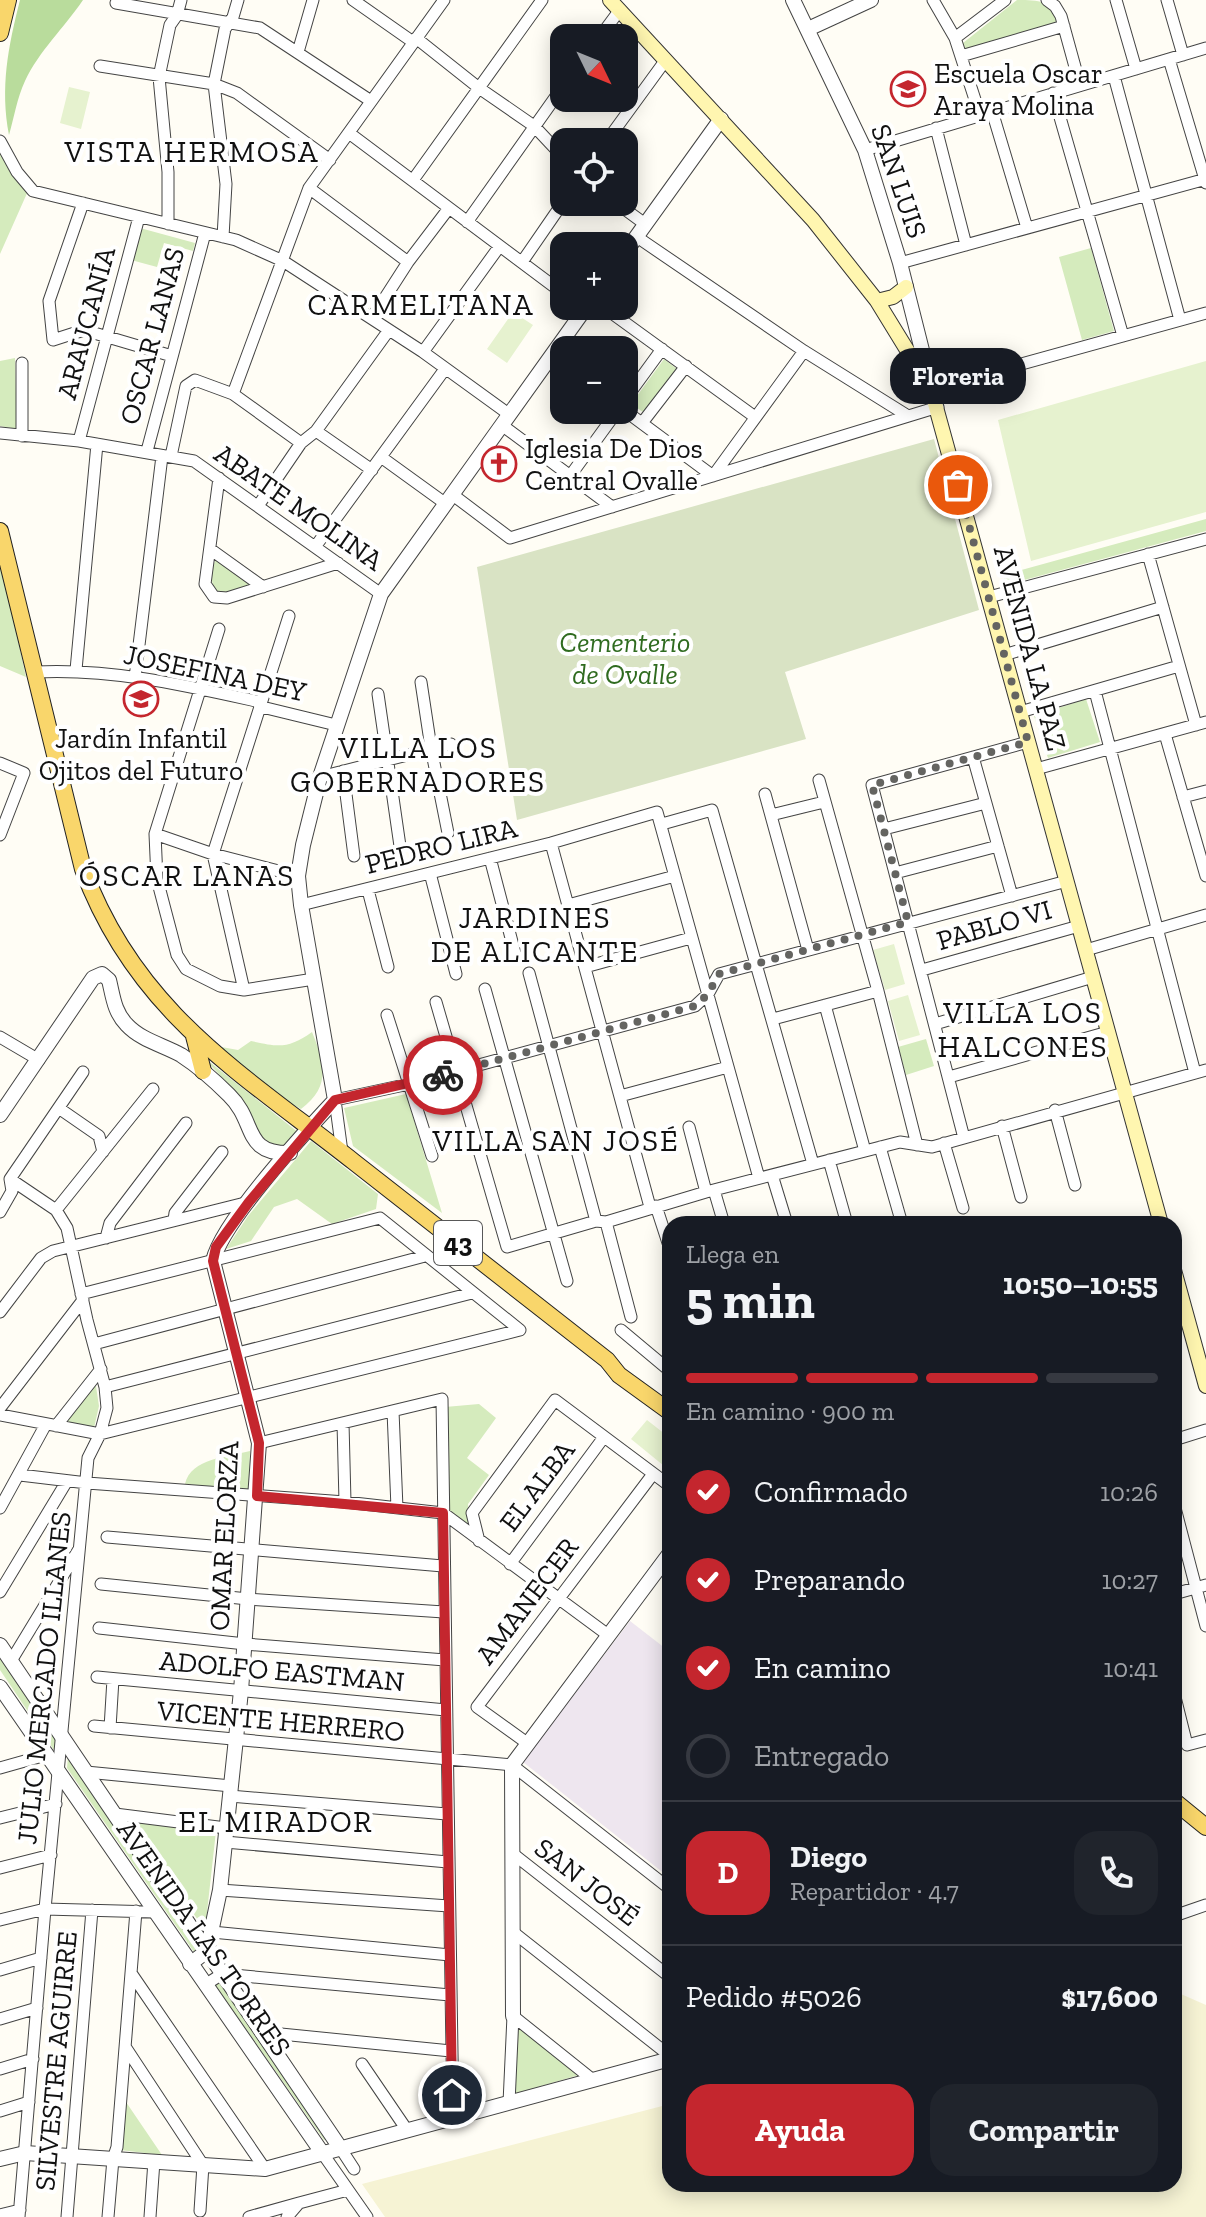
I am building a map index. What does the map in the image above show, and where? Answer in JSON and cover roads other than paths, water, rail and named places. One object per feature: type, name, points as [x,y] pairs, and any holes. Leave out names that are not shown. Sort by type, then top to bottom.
[{"type":"main road","points":[[0,33],[8,0]]},
{"type":"main road","name":"AVENIDA LA PAZ","points":[[614,5],[813,220],[877,301],[931,389],[1159,1216]]},
{"type":"main road","points":[[877,301],[893,297],[906,287]]},
{"type":"main road","name":"43","points":[[0,531],[83,869],[96,904],[116,939],[154,992],[194,1035],[246,1081],[342,1152],[662,1406]]},
{"type":"main road","points":[[194,1035],[203,1071]]},
{"type":"main road","points":[[1182,1310],[1206,1386]]},
{"type":"main road","name":"43","points":[[607,1360],[625,1368],[662,1396]]},
{"type":"main road","points":[[1182,1808],[1206,1827]]},
{"type":"street","points":[[168,224],[168,172],[159,77],[170,25],[181,0]]},
{"type":"street","name":"OSCAR LANAS","points":[[223,237],[226,184],[214,84],[225,29],[238,0]]},
{"type":"street","points":[[298,52],[313,0]]},
{"type":"street","points":[[306,25],[323,0]]},
{"type":"street","points":[[353,0],[415,40],[534,126],[550,143]]},
{"type":"street","points":[[301,443],[233,394],[309,188],[444,0]]},
{"type":"street","points":[[413,180],[542,0]]},
{"type":"street","name":"SAN LUIS","points":[[793,0],[865,150],[900,263],[931,389]]},
{"type":"street","points":[[808,29],[871,0]]},
{"type":"street","points":[[933,0],[955,38],[986,113],[1027,228]]},
{"type":"street","points":[[955,38],[1005,0]]},
{"type":"street","points":[[1047,0],[1055,6],[1064,26],[1080,85]]},
{"type":"street","points":[[1116,0],[1136,69]]},
{"type":"street","points":[[1167,0],[1183,55]]},
{"type":"street","points":[[116,3],[260,28],[371,101]]},
{"type":"street","points":[[605,24],[614,5]]},
{"type":"street","points":[[961,56],[1064,26]]},
{"type":"street","points":[[865,150],[1206,48]]},
{"type":"street","points":[[900,263],[1206,180],[1169,59]]},
{"type":"street","points":[[616,128],[665,61]]},
{"type":"street","points":[[100,66],[214,84],[237,93],[330,160]]},
{"type":"street","points":[[1114,76],[1180,320]]},
{"type":"street","points":[[1053,93],[1123,336]]},
{"type":"street","points":[[467,222],[550,104]]},
{"type":"street","points":[[638,234],[721,119]]},
{"type":"street","points":[[936,128],[966,245]]},
{"type":"street","points":[[349,133],[550,283]]},
{"type":"street","points":[[0,141],[17,172],[33,191],[223,237],[283,261],[423,352],[570,476],[612,507]]},
{"type":"street","points":[[309,188],[408,262]]},
{"type":"street","points":[[83,203],[49,301],[53,340],[84,330],[172,356]]},
{"type":"street","points":[[372,318],[408,262],[449,208]]},
{"type":"street","points":[[522,262],[554,216]]},
{"type":"street","points":[[628,216],[641,230],[804,351],[908,416]]},
{"type":"street","name":"ARAUCANÍA","points":[[79,441],[139,217]]},
{"type":"street","name":"OSCAR LANAS","points":[[147,451],[205,233]]},
{"type":"street","points":[[423,352],[499,247]]},
{"type":"street","points":[[931,389],[1206,313]]},
{"type":"street","points":[[622,320],[755,417]]},
{"type":"street","points":[[258,506],[301,443],[316,431],[389,330]]},
{"type":"street","points":[[638,382],[662,349]]},
{"type":"street","points":[[713,476],[804,351]]},
{"type":"street","points":[[22,363],[22,436]]},
{"type":"street","points":[[642,423],[686,366]]},
{"type":"street","points":[[315,547],[445,369]]},
{"type":"street","points":[[342,1152],[298,876],[320,777],[381,594],[506,420],[550,370]]},
{"type":"street","name":"OSCAR LANAS","points":[[135,678],[166,456],[186,386],[195,380],[233,394]]},
{"type":"street","points":[[381,457],[510,538],[938,407]]},
{"type":"street","points":[[638,420],[713,476]]},
{"type":"street","points":[[570,476],[608,424]]},
{"type":"street","points":[[316,431],[372,470]]},
{"type":"street","name":"ABATE MOLINA","points":[[0,433],[79,441],[194,461],[381,594]]},
{"type":"street","points":[[76,670],[97,444]]},
{"type":"street","points":[[219,478],[205,584],[214,597],[227,598],[338,563]]},
{"type":"street","points":[[989,597],[1206,539]]},
{"type":"street","points":[[210,549],[263,587]]},
{"type":"street","points":[[1036,769],[1201,724],[1179,666],[1148,554]]},
{"type":"street","points":[[1004,655],[1163,607]]},
{"type":"street","points":[[244,990],[213,854],[289,616]]},
{"type":"street","points":[[219,629],[155,834],[157,879],[177,955],[186,969],[220,986],[244,990],[314,979]]},
{"type":"street","points":[[1020,712],[1179,666]]},
{"type":"street","name":"JOSEFINA DEY","points":[[35,672],[76,670],[200,688],[336,725]]},
{"type":"street","points":[[421,682],[448,833]]},
{"type":"street","points":[[436,1002],[507,1247],[900,1142],[932,1147],[1201,1071],[1157,929],[1095,691]]},
{"type":"street","points":[[378,694],[400,846]]},
{"type":"street","points":[[1165,734],[1203,854],[1206,876]]},
{"type":"street","points":[[964,1138],[872,785],[1028,742]]},
{"type":"street","points":[[320,777],[451,744]]},
{"type":"street","points":[[973,757],[1012,896]]},
{"type":"street","points":[[0,763],[24,773],[0,835]]},
{"type":"street","points":[[343,771],[354,856]]},
{"type":"street","points":[[819,780],[917,1145]]},
{"type":"street","points":[[1183,797],[1206,791]]},
{"type":"street","points":[[765,794],[808,950]]},
{"type":"street","points":[[771,815],[824,802]]},
{"type":"street","points":[[884,829],[986,803]]},
{"type":"street","points":[[662,824],[712,810],[813,1164]]},
{"type":"street","points":[[551,843],[657,812],[759,1178]]},
{"type":"street","points":[[155,834],[213,854],[298,876]]},
{"type":"street","name":"PEDRO LIRA","points":[[301,905],[551,843],[620,1096],[662,1229]]},
{"type":"street","points":[[895,873],[998,846]]},
{"type":"street","points":[[490,858],[516,957]]},
{"type":"street","points":[[430,873],[456,974]]},
{"type":"street","points":[[568,905],[675,876]]},
{"type":"street","points":[[213,1261],[216,1247],[249,1202],[335,1100],[505,1059],[695,1006],[708,994],[719,974],[1067,881]]},
{"type":"street","points":[[368,890],[388,967]]},
{"type":"street","points":[[1086,950],[1206,915]]},
{"type":"street","name":"PABLO VI","points":[[922,970],[1079,926]]},
{"type":"street","points":[[585,967],[691,938]]},
{"type":"street","points":[[529,973],[631,1317]]},
{"type":"street","points":[[0,1115],[93,978],[102,974],[109,980],[113,1002],[127,1025],[203,1071],[237,1104],[259,1146],[273,1153],[290,1153]]},
{"type":"street","points":[[935,1024],[1093,977]]},
{"type":"street","points":[[485,989],[567,1281]]},
{"type":"street","points":[[773,1019],[878,991]]},
{"type":"street","points":[[825,1005],[865,1151]]},
{"type":"street","points":[[387,1015],[432,1156]]},
{"type":"street","points":[[949,1077],[1108,1032]]},
{"type":"street","points":[[0,1037],[39,1060]]},
{"type":"street","points":[[620,1096],[728,1067]]},
{"type":"street","points":[[0,1212],[12,1191],[10,1179],[83,1072]]},
{"type":"street","points":[[10,1179],[56,1210],[153,1089]]},
{"type":"street","points":[[60,1109],[99,1136],[103,1152]]},
{"type":"street","points":[[1055,1110],[1075,1185]]},
{"type":"street","points":[[106,1238],[110,1223],[186,1123]]},
{"type":"street","points":[[1002,1126],[1021,1197]]},
{"type":"street","points":[[689,1127],[721,1216]]},
{"type":"street","points":[[944,1143],[963,1208]]},
{"type":"street","points":[[880,1147],[900,1216]]},
{"type":"street","points":[[174,1220],[175,1213],[222,1152]]},
{"type":"street","points":[[829,1160],[845,1216]]},
{"type":"street","points":[[772,1175],[785,1216]]},
{"type":"street","points":[[0,1312],[41,1258],[53,1251],[249,1202]]},
{"type":"street","name":"JULIO MERCADO ILLANES","points":[[20,2213],[88,1458],[100,1434],[107,1408],[101,1369],[67,1228],[56,1210]]},
{"type":"street","points":[[0,1408],[82,1297],[380,1218],[520,1330],[100,1434],[0,1415]]},
{"type":"street","points":[[94,1344],[425,1256]]},
{"type":"street","name":"OMAR ELORZA","points":[[207,1951],[220,1890],[241,1691],[259,1443],[223,1311],[213,1261]]},
{"type":"street","points":[[105,1387],[472,1293]]},
{"type":"street","points":[[621,1330],[662,1364]]},
{"type":"street","points":[[0,1508],[51,1425],[101,1369]]},
{"type":"street","points":[[259,1443],[442,1399],[453,2118]]},
{"type":"street","points":[[480,1541],[472,1513],[555,1400],[662,1480]]},
{"type":"street","points":[[393,1411],[397,1508]]},
{"type":"street","points":[[343,1423],[345,1502]]},
{"type":"street","points":[[1182,1438],[1206,1430]]},
{"type":"street","name":"EL ALBA","points":[[510,1564],[604,1437]]},
{"type":"street","name":"AMANECER","points":[[527,1743],[477,1707],[653,1474]]},
{"type":"street","points":[[20,1475],[443,1513],[608,1635]]},
{"type":"street","points":[[0,1592],[67,1481]]},
{"type":"street","points":[[1182,1529],[1201,1586],[1206,1626]]},
{"type":"street","points":[[107,1537],[443,1566]]},
{"type":"street","points":[[11,1661],[81,1546]]},
{"type":"street","points":[[509,2103],[513,2016],[512,1765],[662,1564]]},
{"type":"street","points":[[101,1584],[248,1599],[444,1612]]},
{"type":"street","points":[[99,1628],[245,1644],[445,1660]]},
{"type":"street","name":"AVENIDA LAS TORRES","points":[[0,1645],[354,2169]]},
{"type":"street","name":"ADOLFO EASTMAN","points":[[97,1677],[446,1710]]},
{"type":"street","points":[[110,1728],[113,1679]]},
{"type":"street","name":"AVENIDA LAS TORRES","points":[[0,1687],[367,2217]]},
{"type":"street","points":[[1182,1725],[1187,1745],[1206,1740]]},
{"type":"street","name":"VICENTE HERRERO","points":[[94,1726],[512,1765]]},
{"type":"street","points":[[0,1768],[46,1755]]},
{"type":"street","points":[[512,1765],[662,1883]]},
{"type":"street","points":[[86,1772],[447,1814]]},
{"type":"street","points":[[0,1818],[56,1804]]},
{"type":"street","points":[[115,1814],[226,1835],[448,1862]]},
{"type":"street","name":"SAN JOSÉ","points":[[512,1853],[662,1971]]},
{"type":"street","points":[[0,1868],[51,1855]]},
{"type":"street","points":[[220,1890],[449,1906]]},
{"type":"street","points":[[1182,1913],[1206,1905]]},
{"type":"street","points":[[0,1920],[45,1909],[155,1912]]},
{"type":"street","name":"SILVESTRE AGUIRRE","points":[[67,2217],[92,1910]]},
{"type":"street","points":[[108,2217],[113,2159],[117,2147],[136,1911]]},
{"type":"street","points":[[212,1932],[450,1955]]},
{"type":"street","points":[[513,1932],[662,2051]]},
{"type":"street","points":[[190,1964],[207,1951]]},
{"type":"street","points":[[0,1970],[41,1958]]},
{"type":"street","points":[[131,1972],[265,2169]]},
{"type":"street","points":[[205,1985],[222,1974],[450,1995]]},
{"type":"street","points":[[0,2019],[37,2008]]},
{"type":"street","points":[[513,2016],[593,2080]]},
{"type":"street","points":[[261,2032],[451,2051]]},
{"type":"street","points":[[126,2048],[203,2165],[200,2211]]},
{"type":"street","points":[[0,2069],[33,2059]]},
{"type":"street","points":[[0,2159],[25,2153],[265,2169],[662,2059]]},
{"type":"street","points":[[362,2064],[407,2130]]},
{"type":"street","points":[[0,2111],[29,2102]]},
{"type":"street","points":[[150,2217],[154,2161]]},
{"type":"street","points":[[249,2217],[348,2190]]},
{"type":"street","points":[[287,2217],[299,2203]]},
{"type":"street","points":[[0,2215],[20,2213]]},
{"type":"place","name":"Escuela Oscar Araya Molina","points":[[908,89]]},
{"type":"place","name":"Iglesia De Dios Central Ovalle","points":[[499,464]]},
{"type":"place","name":"Floreria","points":[[958,485]]},
{"type":"place","name":"Jardín Infantil Ojitos del Futuro","points":[[141,699]]},
{"type":"district","name":"VISTA HERMOSA","points":[[192,152]]},
{"type":"district","name":"CARMELITANA","points":[[421,305]]},
{"type":"district","name":"VILLA LOS GOBERNADORES","points":[[418,765]]},
{"type":"district","name":"ÓSCAR LANAS","points":[[187,876]]},
{"type":"district","name":"JARDINES DE ALICANTE","points":[[535,935]]},
{"type":"district","name":"VILLA LOS HALCONES","points":[[1023,1030]]},
{"type":"district","name":"VILLA SAN JOSÉ","points":[[556,1141]]},
{"type":"district","name":"EL MIRADOR","points":[[276,1822]]},
{"type":"park label","name":"Cementerio de Ovalle","points":[[625,658]]}]
